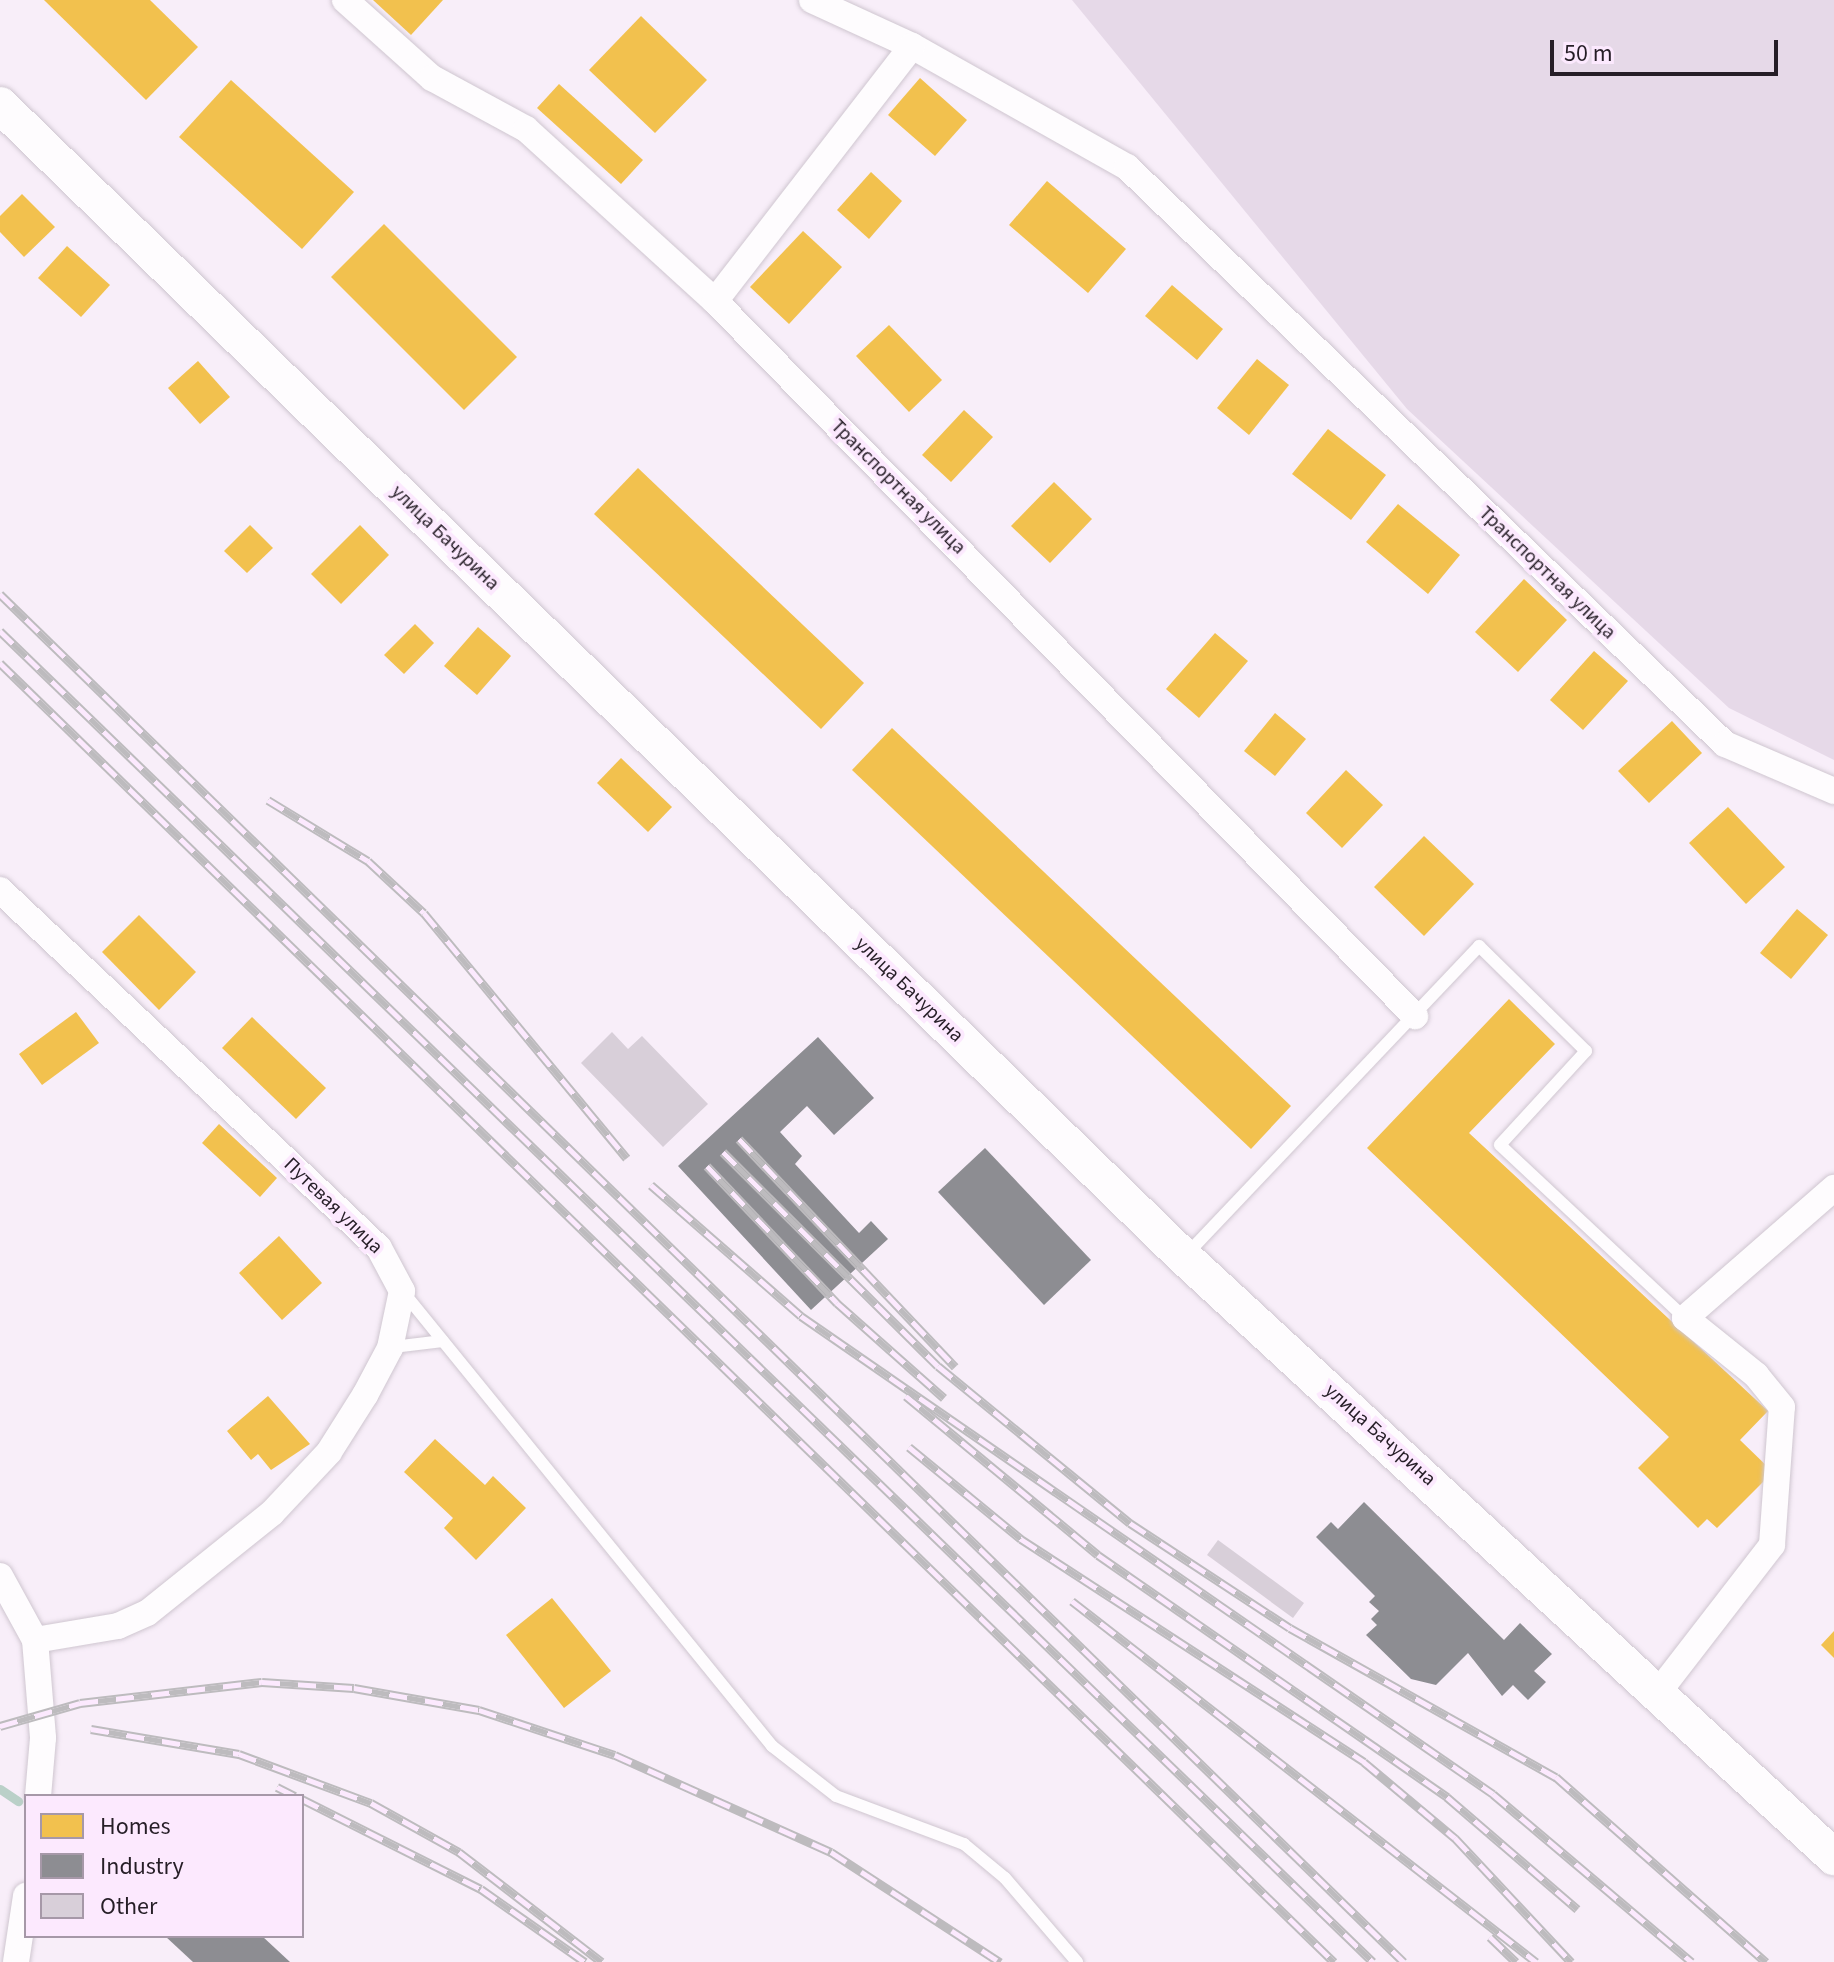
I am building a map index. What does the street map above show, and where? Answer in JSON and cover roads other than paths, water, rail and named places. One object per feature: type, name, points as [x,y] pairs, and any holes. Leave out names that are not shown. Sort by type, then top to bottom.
[{"type":"street","name":"Транспортная улица","points":[[345,0],[432,78],[526,129],[715,301],[1415,1016]]},
{"type":"street","name":"Транспортная улица","points":[[812,0],[912,46],[1127,167],[1725,744],[1834,791]]},
{"type":"street","points":[[715,301],[912,46]]},
{"type":"street","name":"улица Бачурина","points":[[0,105],[1184,1257],[1660,1690],[1834,1857]]},
{"type":"street","name":"Путевая улица","points":[[0,890],[379,1248],[402,1291]]},
{"type":"street","points":[[1660,1690],[1772,1545],[1782,1407],[1756,1375],[1685,1318],[1834,1188]]},
{"type":"street","points":[[35,1640],[118,1626],[147,1613],[234,1547],[329,1452],[390,1348],[402,1291]]},
{"type":"street","points":[[0,1576],[35,1640],[43,1738],[38,1794]]},
{"type":"street","points":[[16,1962],[24,1909]]},
{"type":"lane","points":[[1184,1257],[1479,946],[1586,1051],[1500,1145],[1685,1318]]},
{"type":"lane","points":[[402,1291],[772,1746],[836,1796],[964,1844],[1005,1878],[1077,1962]]},
{"type":"lane","points":[[390,1348],[420,1339],[443,1341]]},
{"type":"waterway","points":[[0,1789],[18,1801]]},
{"type":"railway","points":[[0,594],[1404,1962]]},
{"type":"railway","points":[[0,631],[1373,1962]]},
{"type":"railway","points":[[0,663],[1334,1962]]},
{"type":"railway","points":[[268,800],[368,861],[424,913],[627,1158]]},
{"type":"railway","points":[[739,1139],[955,1367]]},
{"type":"railway","points":[[723,1152],[938,1366],[1130,1523],[1290,1628],[1556,1777],[1766,1962]]},
{"type":"railway","points":[[707,1166],[837,1303],[944,1398]]},
{"type":"railway","points":[[651,1185],[801,1316],[1493,1794],[1692,1962]]},
{"type":"railway","points":[[906,1396],[1098,1555],[1447,1797],[1577,1909]]},
{"type":"railway","points":[[909,1447],[1021,1539],[1364,1762],[1455,1838],[1571,1962]]},
{"type":"railway","points":[[1072,1601],[1536,1962]]},
{"type":"railway","points":[[0,1726],[80,1703],[262,1682],[354,1688],[479,1710],[615,1755],[831,1852],[1000,1962]]},
{"type":"railway","points":[[91,1729],[239,1754],[371,1803],[459,1852],[602,1962]]},
{"type":"railway","points":[[277,1787],[291,1794]]},
{"type":"railway","points":[[304,1800],[481,1889],[585,1962]]},
{"type":"railway","points":[[1490,1937],[1516,1962]]}]
